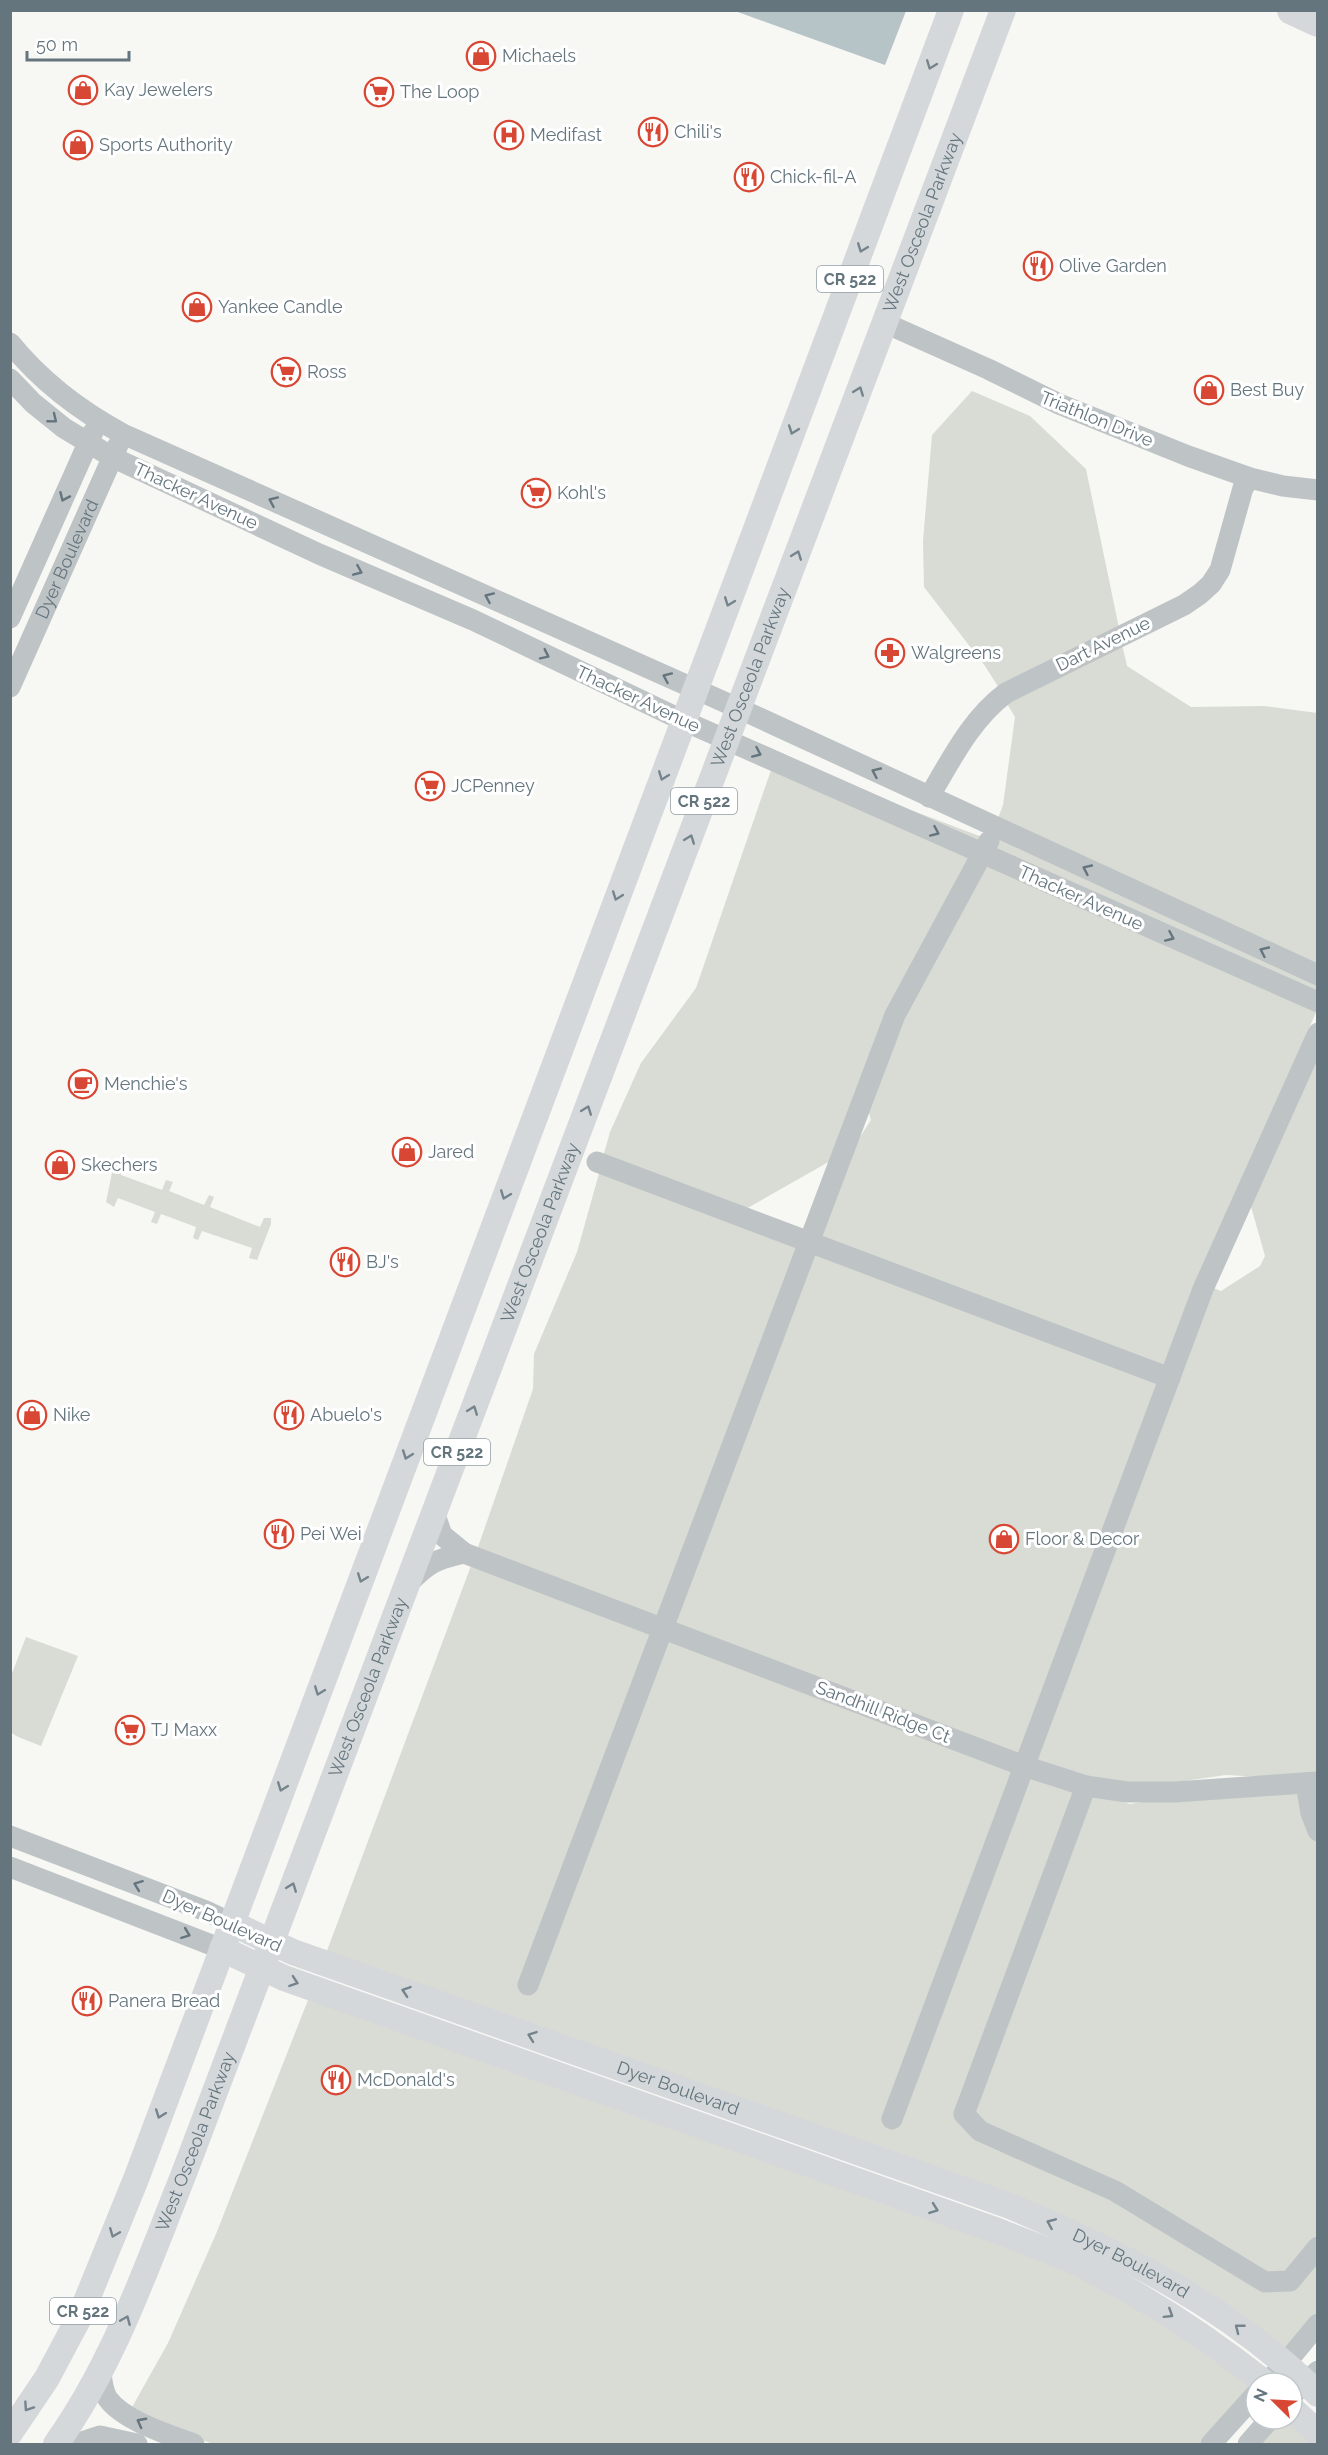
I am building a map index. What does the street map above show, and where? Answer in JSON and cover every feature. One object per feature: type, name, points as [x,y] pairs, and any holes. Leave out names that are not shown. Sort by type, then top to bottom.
[{"type":"highway","points":[[1292,10],[1317,22]]},
{"type":"main road","name":"CR 522","points":[[10,2433],[47,2378],[81,2314],[136,2179],[951,10]]},
{"type":"main road","name":"West Osceola Parkway","points":[[56,2445],[101,2373],[123,2325],[183,2176],[1003,10]]},
{"type":"main road","name":"Dyer Boulevard","points":[[231,1923],[293,1952],[962,2188],[1088,2238],[1155,2272],[1212,2307],[1308,2385]]},
{"type":"main road","name":"Dyer Boulevard","points":[[222,1949],[284,1978],[998,2231],[1085,2266],[1144,2299],[1211,2341],[1250,2371]]},
{"type":"main road","points":[[528,2063],[556,2063],[686,2109],[696,2106],[705,2098]]},
{"type":"main road","points":[[721,2132],[759,2129],[923,2187],[962,2188]]},
{"type":"main road","points":[[1304,2421],[1317,2433]]},
{"type":"street","name":"Triathlon Drive","points":[[885,322],[1059,404],[1250,478],[1283,486],[1317,490]]},
{"type":"street","name":"Thacker Avenue","points":[[10,343],[50,384],[76,406],[123,434],[740,709],[1317,975]]},
{"type":"street","name":"Thacker Avenue","points":[[10,379],[33,403],[64,428],[112,457],[319,554],[473,620],[684,721],[1317,1002]]},
{"type":"street","name":"Dyer Boulevard","points":[[10,618],[99,421]]},
{"type":"street","name":"Dyer Boulevard","points":[[10,687],[123,434]]},
{"type":"street","name":"Dart Avenue","points":[[929,797],[974,725],[990,705],[1006,693],[1184,605],[1211,584],[1224,560],[1243,488],[1250,478]]},
{"type":"street","points":[[299,544],[309,517]]},
{"type":"street","points":[[319,554],[329,526]]},
{"type":"street","points":[[528,1985],[895,1015],[983,854],[995,827]]},
{"type":"street","points":[[1139,923],[1151,899]]},
{"type":"street","points":[[892,2119],[1203,1289],[1317,1033]]},
{"type":"street","points":[[597,1162],[1170,1378]]},
{"type":"street","points":[[434,1512],[442,1535],[464,1553]]},
{"type":"street","points":[[406,1586],[429,1563],[464,1553]]},
{"type":"street","name":"Sandhill Ridge Ct","points":[[464,1553],[1024,1766],[1086,1786],[1127,1792],[1175,1792],[1312,1782]]},
{"type":"street","points":[[1312,1782],[1311,1813],[1317,1831]]},
{"type":"street","points":[[1086,1786],[964,2114],[980,2131],[1115,2190],[1265,2282],[1290,2281],[1317,2247]]},
{"type":"street","name":"Dyer Boulevard","points":[[10,1836],[206,1911],[231,1923]]},
{"type":"street","name":"Dyer Boulevard","points":[[10,1867],[222,1949]]},
{"type":"street","points":[[1278,2371],[1317,2324]]},
{"type":"street","points":[[101,2373],[103,2388],[109,2400],[123,2412],[153,2428],[194,2445]]},
{"type":"street","points":[[1211,2445],[1244,2408]]},
{"type":"street","points":[[1248,2445],[1260,2431]]},
{"type":"street","points":[[76,2445],[100,2436],[137,2445]]},
{"type":"shaded area","points":[[735,11],[906,11],[885,65]]},
{"type":"shaded area","points":[[972,391],[1030,416],[1086,469],[1119,628],[999,688],[985,666],[924,587],[923,541],[932,435]]},
{"type":"shaded area","points":[[1122,644],[1127,666],[1191,707],[1264,706],[1317,713],[1317,994],[808,771],[990,840],[1003,805],[1015,717],[1006,702]]},
{"type":"shaded area","points":[[771,770],[972,857],[832,1160],[744,1210],[603,1157],[610,1132],[641,1063],[696,988]]},
{"type":"shaded area","points":[[987,863],[1317,1010],[1198,1282],[1165,1369],[819,1238],[853,1148],[871,1120],[868,1109],[903,1018]]},
{"type":"shaded area","points":[[1317,1052],[1317,1780],[1226,1775],[1128,1789],[1034,1762],[1213,1288],[1221,1291],[1260,1266],[1265,1256],[1250,1203]]},
{"type":"shaded area","points":[[114,1163],[124,1164],[121,1175],[162,1190],[166,1180],[173,1182],[169,1191],[204,1205],[209,1195],[214,1197],[210,1207],[260,1227],[264,1218],[271,1218],[271,1224],[257,1260],[249,1258],[252,1248],[202,1231],[198,1240],[193,1238],[196,1227],[161,1214],[157,1224],[151,1222],[155,1212],[118,1198],[114,1207],[106,1202]]},
{"type":"shaded area","points":[[600,1170],[799,1246],[658,1619],[477,1550],[533,1389],[534,1354],[577,1252]]},
{"type":"shaded area","points":[[814,1251],[1160,1382],[1019,1756],[673,1625]]},
{"type":"shaded area","points":[[472,1563],[653,1632],[518,1989],[533,1994],[668,1638],[1015,1770],[882,2122],[896,2129],[1030,1775],[1078,1791],[956,2111],[1112,2197],[1261,2288],[1317,2260],[1317,2312],[1284,2354],[1159,2267],[325,1956]]},
{"type":"shaded area","points":[[26,1637],[78,1656],[41,1746],[11,1732],[11,1676]]},
{"type":"shaded area","points":[[1228,1789],[1304,1794],[1318,1847],[1318,2234],[1286,2274],[1266,2274],[985,2126],[973,2113],[1094,1795],[1130,1804]]},
{"type":"shaded area","points":[[310,1995],[1082,2273],[1244,2377],[1244,2396],[1200,2444],[213,2444],[156,2422],[131,2409],[168,2343],[216,2234]]},
{"type":"shaded area","points":[[1270,2431],[1304,2431],[1317,2444],[1258,2444]]},
{"type":"place","name":"Michaels","points":[[481,56]]},
{"type":"place","name":"Kay Jewelers","points":[[83,90]]},
{"type":"place","name":"The Loop","points":[[379,92]]},
{"type":"place","name":"Chili's","points":[[653,132]]},
{"type":"place","name":"Medifast","points":[[509,135]]},
{"type":"place","name":"Sports Authority","points":[[78,145]]},
{"type":"place","name":"Chick-fil-A","points":[[749,177]]},
{"type":"place","name":"Olive Garden","points":[[1038,266]]},
{"type":"place","name":"Yankee Candle","points":[[197,307]]},
{"type":"place","name":"Ross","points":[[286,372]]},
{"type":"place","name":"Best Buy","points":[[1209,390]]},
{"type":"place","name":"Kohl's","points":[[536,493]]},
{"type":"place","name":"Walgreens","points":[[890,653]]},
{"type":"place","name":"JCPenney","points":[[430,786]]},
{"type":"place","name":"Menchie's","points":[[83,1084]]},
{"type":"place","name":"Jared","points":[[407,1152]]},
{"type":"place","name":"Skechers","points":[[60,1165]]},
{"type":"place","name":"BJ's","points":[[345,1262]]},
{"type":"place","name":"Nike","points":[[32,1415]]},
{"type":"place","name":"Abuelo's","points":[[289,1415]]},
{"type":"place","name":"Pei Wei","points":[[279,1534]]},
{"type":"place","name":"Floor & Decor","points":[[1004,1539]]},
{"type":"place","name":"TJ Maxx","points":[[130,1730]]},
{"type":"place","name":"Panera Bread","points":[[87,2001]]},
{"type":"place","name":"McDonald's","points":[[336,2080]]}]
